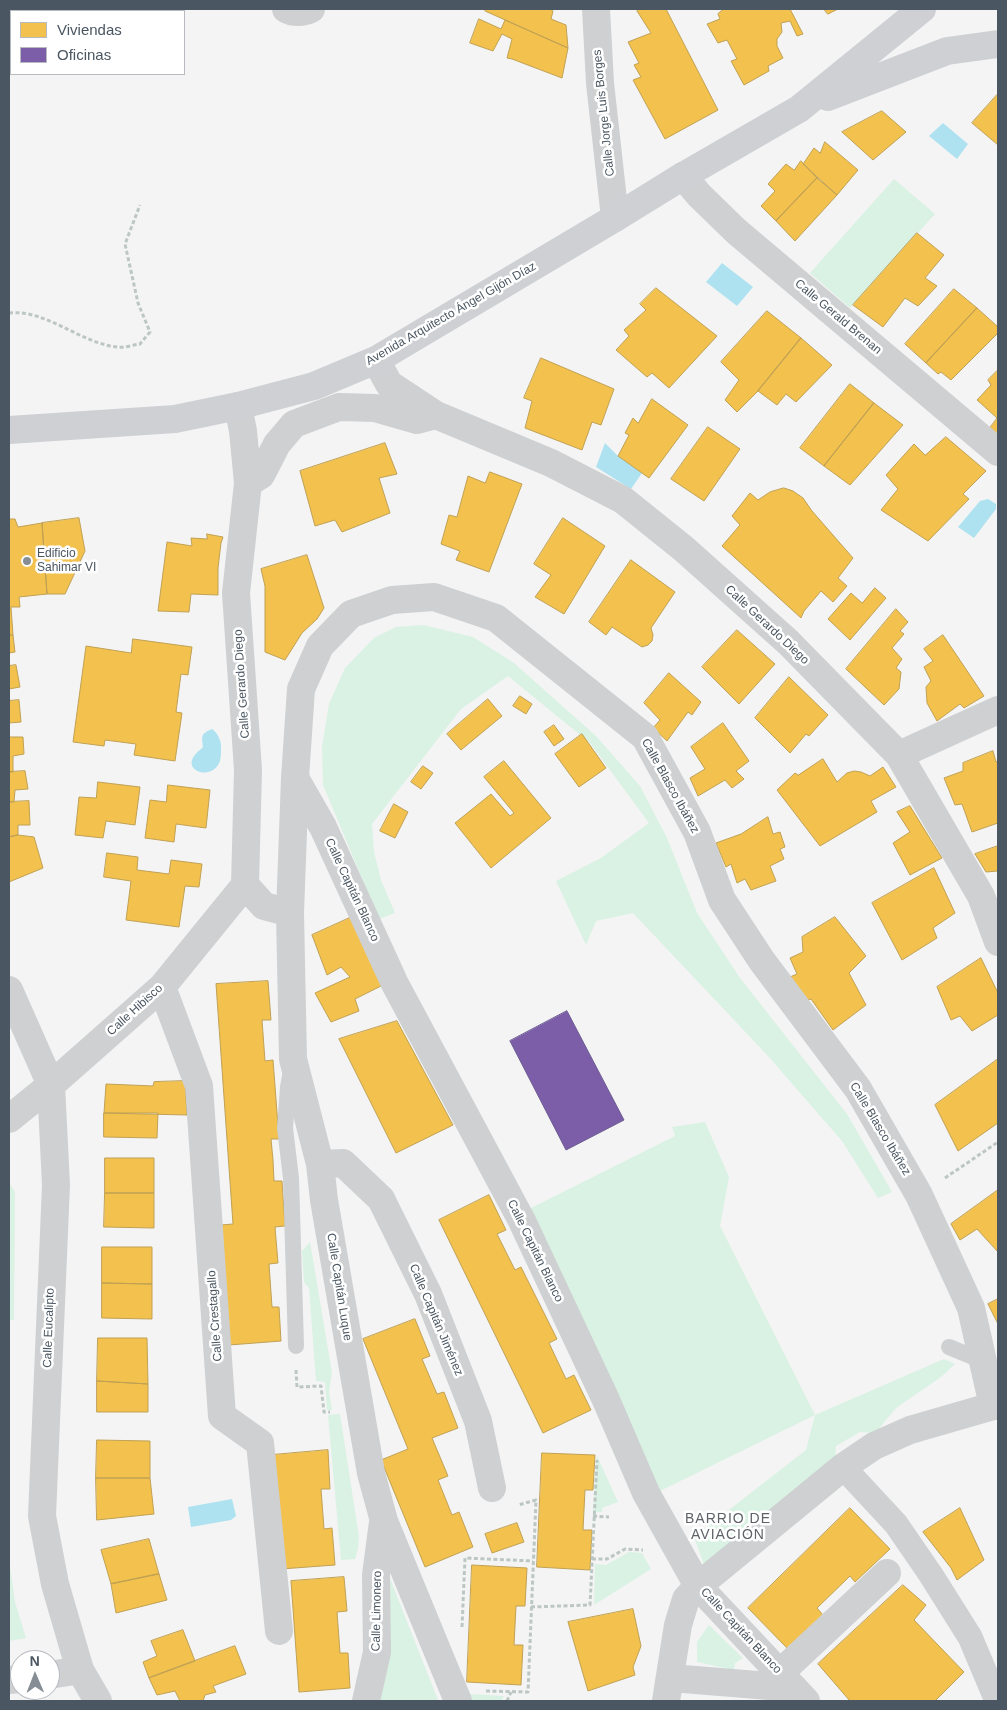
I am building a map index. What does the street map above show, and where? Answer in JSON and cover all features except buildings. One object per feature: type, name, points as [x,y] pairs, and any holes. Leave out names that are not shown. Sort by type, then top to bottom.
[{"type":"main road","name":"Avenida Arquitecto Ángel Gijón Díaz","points":[[799,109],[922,9]]},
{"type":"main road","name":"Avenida Arquitecto Ángel Gijón Díaz","points":[[9,430],[175,419],[238,406],[314,386],[376,360],[616,218],[683,176],[799,109],[947,51],[998,44]]},
{"type":"street","points":[[286,9],[299,12],[311,9]]},
{"type":"street","name":"Calle Jorge Luis Borges","points":[[596,9],[600,83],[616,218]]},
{"type":"street","name":"Calle Gerald Brenan","points":[[683,176],[699,195],[736,231],[998,452]]},
{"type":"street","name":"Calle Gerardo Diego","points":[[376,360],[389,384],[436,415],[551,462],[624,500],[684,549],[788,642],[899,755],[981,896],[998,942]]},
{"type":"street","name":"Calle Gerardo Diego","points":[[238,406],[244,431],[248,483],[236,593],[248,770],[245,885]]},
{"type":"street","points":[[248,483],[262,475],[277,444],[294,424],[339,408],[375,408],[417,420],[436,415]]},
{"type":"street","name":"Calle Blasco Ibáñez","points":[[290,913],[295,778],[302,689],[320,646],[350,614],[392,600],[434,597],[496,618],[645,737],[697,832],[722,900],[762,962],[858,1089],[919,1195],[971,1308],[996,1406]]},
{"type":"street","points":[[899,755],[998,710]]},
{"type":"street","name":"Calle Capitán Blanco","points":[[295,778],[323,827],[395,984],[522,1221],[606,1400],[646,1493],[698,1586],[793,1687]]},
{"type":"street","points":[[245,885],[264,906],[290,913]]},
{"type":"street","name":"Calle Hibisco","points":[[9,1119],[51,1085],[162,987],[245,885]]},
{"type":"street","name":"Calle Capitán Luque","points":[[290,913],[293,1059],[320,1164],[326,1210],[371,1473],[384,1521],[456,1696]]},
{"type":"street","name":"Calle Crestagallo","points":[[162,987],[199,1086],[222,1416],[260,1443],[280,1631]]},
{"type":"street","name":"Calle Eucalipto","points":[[9,990],[51,1085],[56,1185],[42,1516],[55,1584],[80,1670]]},
{"type":"street","name":"Calle Capitán Jiménez","points":[[320,1164],[343,1163],[381,1199],[428,1294],[478,1421],[492,1488]]},
{"type":"street","points":[[887,1573],[793,1687],[668,1690],[678,1625],[686,1599],[698,1586],[843,1466],[874,1446],[910,1430],[996,1406]]},
{"type":"street","points":[[843,1466],[896,1524],[931,1575],[970,1637],[997,1701]]},
{"type":"street","name":"Calle Limonero","points":[[366,1701],[378,1652],[376,1575],[384,1521]]},
{"type":"street","points":[[60,1673],[80,1670],[98,1701]]},
{"type":"lane","points":[[293,1059],[288,1087],[285,1128],[291,1178],[296,1346]]},
{"type":"lane","points":[[949,1347],[983,1361]]},
{"type":"path","points":[[9,313],[32,315],[87,339],[118,348],[140,344],[150,332],[138,303],[125,244],[140,206]]},
{"type":"path","points":[[919,1195],[998,1142]]},
{"type":"path","points":[[296,1346],[297,1387],[321,1386],[324,1412]]},
{"type":"path","points":[[531,1607],[590,1605],[597,1452]]},
{"type":"path","points":[[456,1696],[528,1692],[536,1500]]},
{"type":"path","points":[[594,1516],[608,1517]]},
{"type":"path","points":[[462,1633],[465,1558],[533,1561]]},
{"type":"path","points":[[592,1559],[607,1559]]},
{"type":"path","points":[[507,1701],[511,1692]]},
{"type":"green space","points":[[894,179],[935,214],[850,308],[810,273]]},
{"type":"green space","points":[[423,625],[473,637],[514,663],[596,736],[640,786],[667,838],[697,913],[740,978],[847,1114],[892,1192],[878,1198],[842,1141],[768,1056],[633,913],[596,921],[586,945],[556,881],[601,858],[649,823],[590,743],[508,676],[461,709],[372,824],[374,852],[381,880],[395,913],[379,919],[323,785],[322,747],[329,704],[345,668],[374,638],[396,627]]},
{"type":"green space","points":[[705,1122],[729,1177],[720,1226],[815,1415],[658,1492],[525,1211],[675,1136],[672,1127]]},
{"type":"green space","points":[[9,1183],[15,1192],[14,1320],[9,1320]]},
{"type":"green space","points":[[310,1242],[332,1373],[329,1391],[332,1410],[327,1410],[325,1382],[316,1381],[309,1288],[304,1282],[302,1251]]},
{"type":"green space","points":[[944,1359],[955,1364],[941,1377],[896,1408],[875,1433],[860,1432],[836,1446],[835,1458],[706,1570],[694,1537],[806,1450],[815,1415]]},
{"type":"green space","points":[[340,1414],[359,1537],[355,1559],[341,1560],[328,1415]]},
{"type":"green space","points":[[597,1456],[618,1502],[602,1508],[602,1512],[593,1512]]},
{"type":"green space","points":[[629,1552],[642,1553],[651,1569],[594,1605],[595,1564],[606,1565]]},
{"type":"green space","points":[[9,1559],[15,1602],[26,1638],[9,1641]]},
{"type":"green space","points":[[389,1576],[438,1700],[380,1701],[385,1677]]},
{"type":"green space","points":[[709,1625],[743,1658],[735,1663],[734,1670],[697,1662],[697,1642]]},
{"type":"green space","points":[[468,1694],[504,1696],[501,1701],[472,1701]]},
{"type":"water","points":[[943,123],[968,144],[957,159],[929,136]]},
{"type":"water","points":[[722,263],[753,287],[737,306],[706,282]]},
{"type":"water","points":[[605,443],[618,456],[642,473],[631,489],[596,467]]},
{"type":"water","points":[[988,499],[996,504],[996,509],[974,538],[958,527],[980,501]]},
{"type":"water","points":[[212,729],[220,741],[220,761],[211,771],[200,772],[192,766],[192,762],[195,755],[203,747],[202,738],[205,732]]},
{"type":"water","points":[[232,1499],[236,1516],[231,1520],[191,1527],[188,1507]]},
{"type":"place","name":"Edificio Sahimar VI","points":[[27,561]]},
{"type":"district","name":"BARRIO DE AVIACIÓN","points":[[728,1528]]}]
